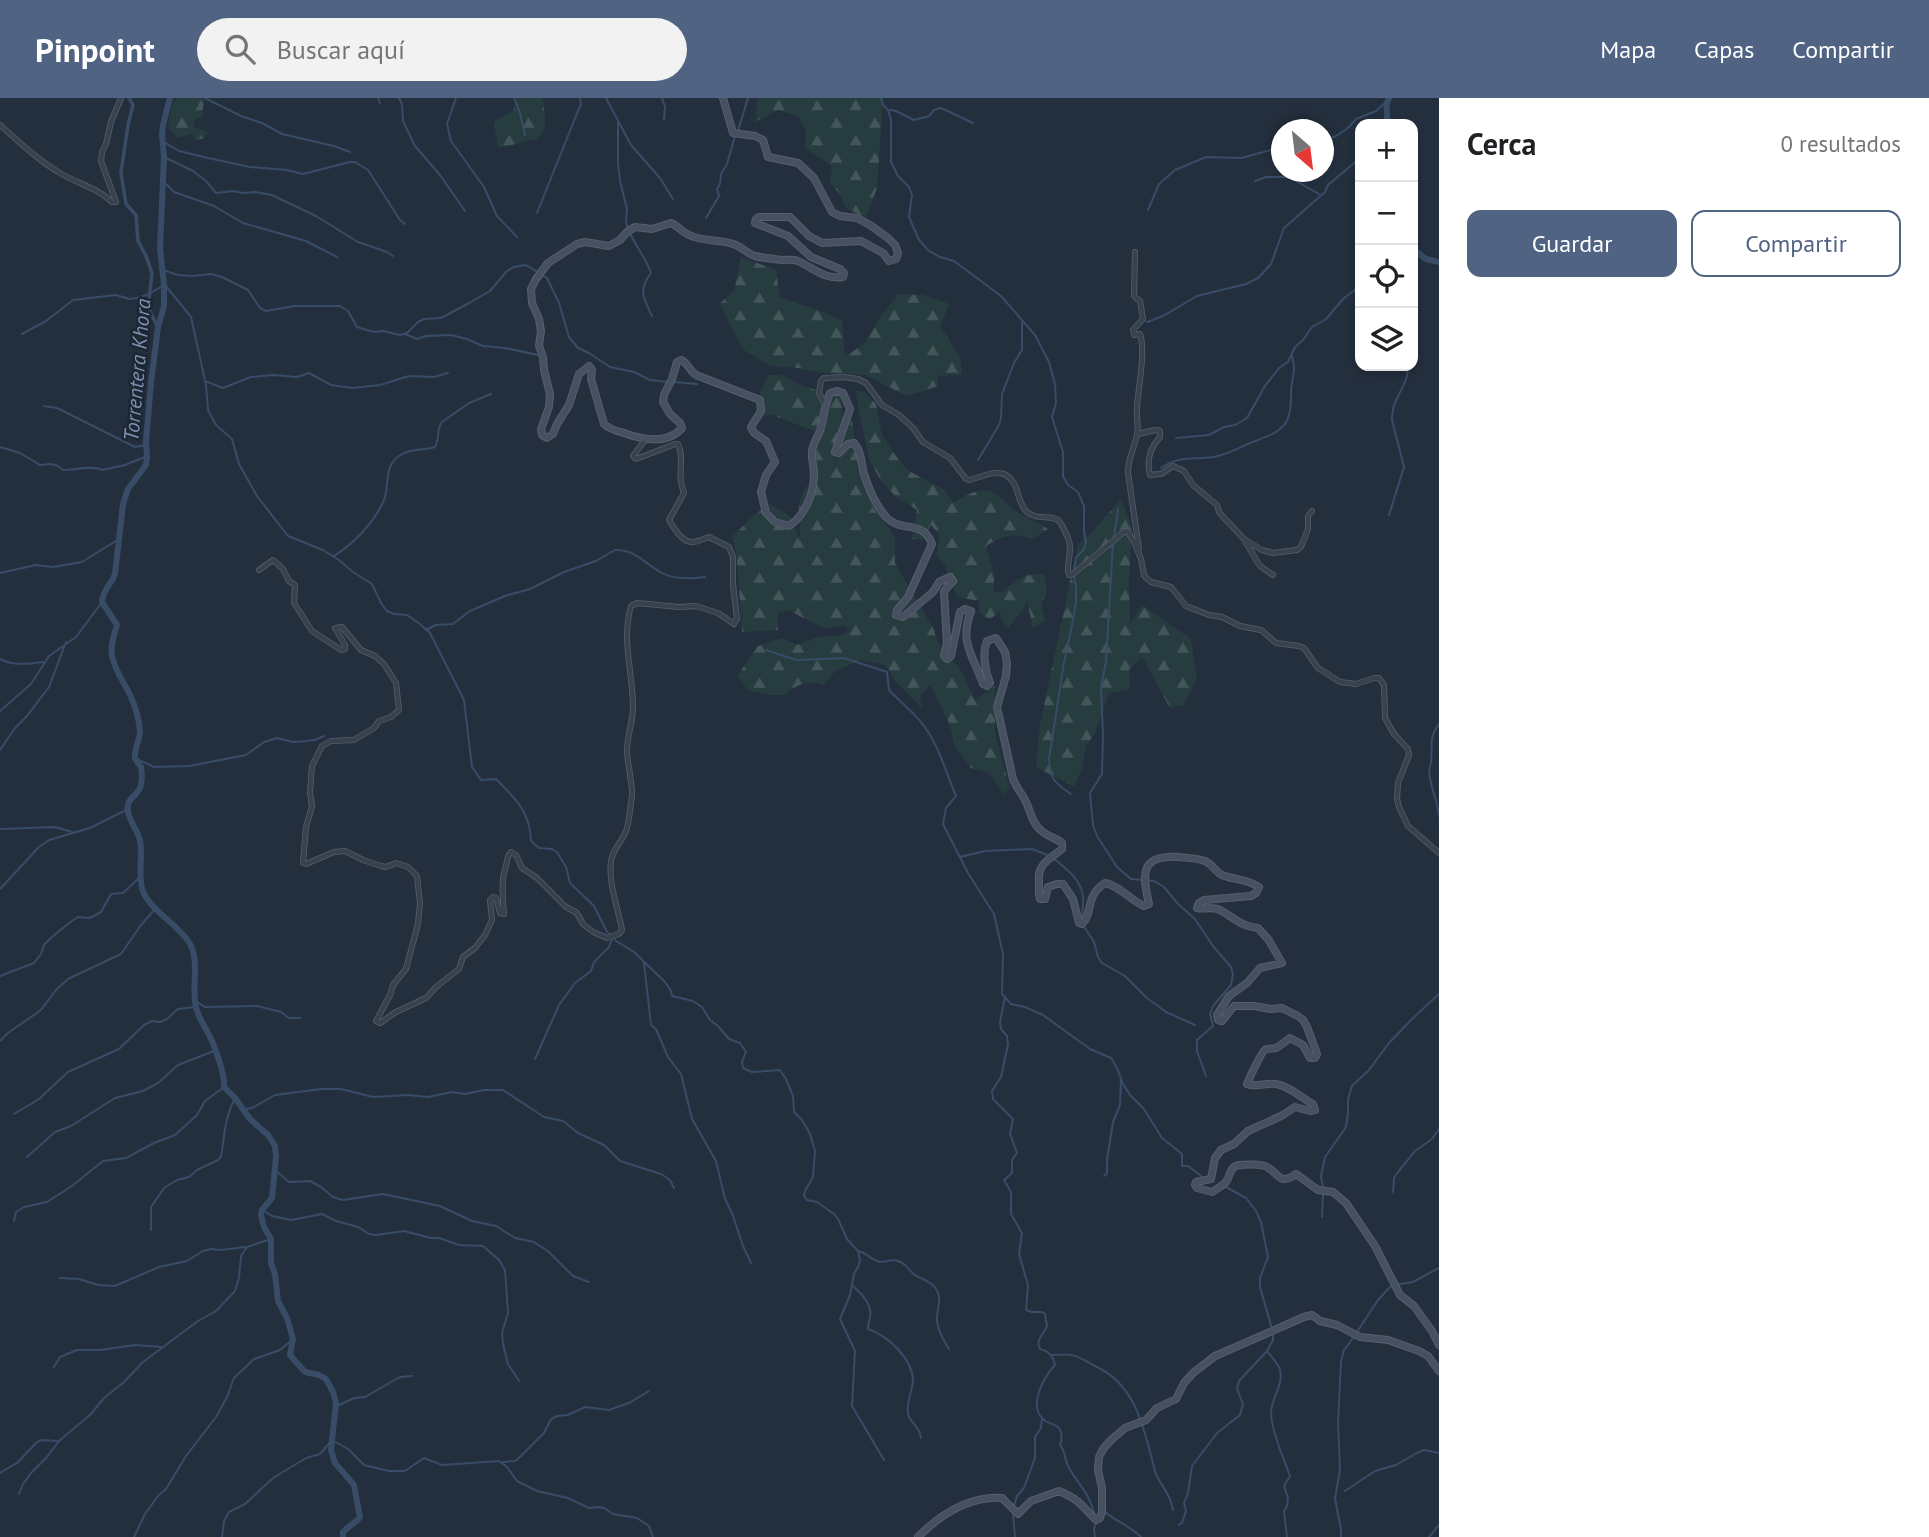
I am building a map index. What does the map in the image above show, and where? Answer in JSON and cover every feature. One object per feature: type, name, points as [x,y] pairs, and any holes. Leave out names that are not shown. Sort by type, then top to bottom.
[{"type":"main road","points":[[723,98],[733,133],[763,140],[768,157],[797,163],[814,178],[832,212],[857,218],[888,238],[895,245],[897,259],[889,261],[883,253],[861,241],[822,243],[809,236],[790,217],[784,216],[758,217],[755,223],[788,236],[811,257],[840,269],[844,273],[843,277],[834,279],[794,260],[751,255],[741,247],[724,241],[689,235],[671,223],[652,229],[635,228],[609,246],[585,242],[577,244],[548,263],[531,289],[532,303],[541,331],[538,346],[543,356],[550,394],[549,407],[541,429],[542,435],[547,438],[553,434],[569,404],[579,374],[589,366],[604,424],[608,429],[645,440],[676,435],[682,428],[663,402],[677,362],[681,360],[696,375],[760,400],[761,411],[751,427],[754,433],[766,440],[775,463],[766,475],[761,492],[766,513],[775,522],[789,526],[804,511],[813,493],[813,448],[821,428],[825,404],[830,393],[843,393],[850,409],[835,452],[839,453],[848,444],[854,443],[858,447],[874,502],[893,524],[921,529],[932,544],[908,597],[897,610],[897,615],[903,617],[933,593],[939,582],[950,577],[953,581],[944,591],[947,643],[944,656],[947,659],[951,656],[960,612],[965,608],[971,611],[966,633],[968,650],[983,684],[990,683],[985,665],[984,647],[987,641],[996,638],[1005,652],[1006,676],[997,707],[1013,779],[1037,827],[1062,844],[1062,849],[1041,867],[1037,876],[1040,899],[1045,899],[1048,887],[1063,884],[1073,899],[1079,923],[1082,924],[1087,919],[1093,895],[1105,883],[1114,885],[1144,906],[1149,904],[1146,892],[1147,867],[1150,862],[1160,857],[1209,862],[1216,872],[1259,887],[1251,896],[1204,901],[1199,903],[1197,908],[1218,908],[1247,927],[1258,928],[1282,963],[1260,968],[1247,983],[1229,996],[1217,1015],[1222,1021],[1234,1006],[1242,1005],[1282,1008],[1303,1020],[1317,1054],[1315,1058],[1310,1058],[1303,1045],[1290,1038],[1275,1048],[1265,1050],[1247,1084],[1276,1084],[1313,1104],[1315,1110],[1296,1107],[1248,1131],[1234,1144],[1221,1150],[1215,1158],[1211,1179],[1196,1182],[1196,1188],[1212,1192],[1226,1182],[1231,1170],[1238,1165],[1258,1165],[1267,1167],[1280,1178],[1286,1179],[1296,1174],[1318,1190],[1333,1192],[1355,1215],[1400,1295],[1414,1306],[1439,1345]]},
{"type":"main road","points":[[918,1537],[933,1522],[951,1510],[997,1497],[1002,1498],[1018,1514],[1031,1501],[1059,1491],[1084,1505],[1096,1520],[1100,1518],[1102,1488],[1098,1470],[1099,1457],[1111,1440],[1125,1429],[1146,1420],[1157,1408],[1176,1399],[1193,1373],[1215,1356],[1304,1317],[1312,1315],[1320,1321],[1337,1325],[1360,1337],[1388,1340],[1419,1351],[1428,1356],[1439,1371]]},
{"type":"street","points":[[0,125],[47,165],[116,202],[101,161],[113,115],[121,98]]},
{"type":"street","points":[[1135,252],[1134,296],[1140,301],[1143,319],[1133,330],[1134,335],[1140,334],[1142,340],[1141,382],[1137,406],[1139,422],[1128,460],[1128,473],[1140,557]]},
{"type":"street","points":[[825,404],[819,393],[821,381],[843,377],[858,379],[869,385],[882,405],[899,415],[923,442],[950,458],[966,479],[1003,473],[1015,486],[1021,505],[1030,515],[1061,522],[1071,547],[1067,573],[1069,575],[1125,531],[1132,538],[1146,578],[1171,587],[1186,606],[1222,617],[1240,626],[1261,630],[1276,643],[1304,648],[1318,668],[1340,682],[1356,684],[1374,678],[1382,681],[1385,718],[1394,734],[1408,749],[1409,755],[1398,783],[1396,799],[1408,826],[1439,853]]},
{"type":"street","points":[[1137,435],[1160,431],[1160,437],[1150,452],[1150,475],[1161,474],[1173,466],[1184,471],[1193,485],[1217,505],[1219,512],[1245,541],[1261,566],[1273,575]]},
{"type":"street","points":[[259,570],[273,560],[295,585],[294,603],[313,631],[341,650],[345,649],[345,645],[335,628],[342,627],[361,650],[375,656],[384,664],[396,683],[399,710],[396,714],[379,721],[374,728],[354,740],[327,742],[314,758],[310,793],[312,806],[306,827],[303,863],[345,851],[381,866],[396,863],[408,867],[417,876],[420,903],[415,939],[406,969],[393,985],[376,1021],[380,1023],[426,998],[459,969],[463,957],[475,948],[492,920],[490,900],[493,897],[496,898],[500,913],[504,914],[503,873],[511,852],[516,855],[522,868],[577,913],[583,924],[593,932],[607,938],[622,930],[615,901],[611,864],[615,850],[627,829],[632,794],[627,742],[633,719],[633,697],[625,634],[631,606],[637,603],[696,606],[718,612],[734,624],[737,619],[733,557],[729,547],[709,537],[694,543],[689,542],[675,531],[670,520],[684,493],[680,480],[681,448],[675,444],[636,458],[633,456],[635,452],[645,440]]},
{"type":"street","points":[[1245,541],[1273,553],[1297,550],[1304,540],[1308,529],[1308,516],[1312,512]]},
{"type":"green space","points":[[177,98],[204,98],[202,117],[194,120],[194,127],[208,132],[205,138],[196,140],[192,134],[177,138],[168,127],[172,104]]},
{"type":"green space","points":[[517,98],[542,98],[545,120],[543,130],[537,139],[498,148],[494,121],[513,111]]},
{"type":"green space","points":[[758,98],[883,98],[877,188],[866,218],[846,208],[841,195],[830,183],[832,166],[805,148],[806,130],[798,116],[778,110],[755,122]]},
{"type":"green space","points":[[741,257],[776,270],[780,298],[842,320],[845,357],[865,343],[898,294],[923,295],[949,304],[940,327],[959,356],[961,375],[937,376],[938,386],[907,396],[865,375],[771,366],[744,350],[720,303],[734,291]]},
{"type":"green space","points":[[768,375],[782,375],[816,390],[822,400],[822,417],[816,432],[773,415],[762,416],[765,405],[759,395]]},
{"type":"green space","points":[[856,391],[865,392],[876,404],[882,435],[907,470],[945,490],[953,503],[967,495],[985,490],[1048,529],[1033,539],[1009,536],[986,546],[994,575],[994,592],[1003,592],[1026,576],[1044,574],[1047,591],[1041,605],[1045,620],[1033,628],[1027,601],[1009,627],[1003,623],[999,611],[990,620],[979,612],[979,601],[957,597],[945,565],[936,555],[940,536],[931,525],[922,540],[912,539],[917,510],[895,496],[881,481],[869,459]]},
{"type":"green space","points":[[833,392],[839,394],[844,420],[840,426],[835,460],[851,415],[855,438],[853,446],[873,507],[895,537],[895,563],[934,630],[938,643],[960,669],[975,700],[995,686],[995,732],[1010,789],[1003,794],[989,773],[971,768],[955,747],[949,723],[930,685],[920,696],[922,708],[895,681],[886,665],[860,660],[835,671],[824,685],[803,684],[785,695],[748,690],[737,676],[758,646],[782,638],[797,645],[818,637],[839,636],[850,631],[844,625],[825,629],[788,610],[778,613],[778,630],[742,632],[733,536],[754,515],[770,504],[790,516],[800,541],[801,497],[809,484],[816,483],[815,448]]},
{"type":"green space","points":[[1121,499],[1132,527],[1130,625],[1142,605],[1191,639],[1197,679],[1184,705],[1170,708],[1142,656],[1129,670],[1130,689],[1109,693],[1095,733],[1086,746],[1082,769],[1074,787],[1036,767],[1040,725],[1078,544]]},
{"type":"waterway","points":[[129,98],[133,105],[121,173],[126,204],[136,215],[138,241],[152,273],[150,312],[158,327]]},
{"type":"waterway","name":"Torrentera Khora","points":[[170,98],[162,134],[164,157],[160,248],[164,306],[158,327],[151,383],[146,465],[128,489],[123,504],[115,574],[102,602],[117,625],[112,656],[117,672],[134,703],[140,734],[135,758],[141,767],[141,783],[128,809],[140,840],[142,888],[150,903],[185,937],[193,951],[196,1007],[216,1051],[224,1087],[275,1146],[272,1198],[261,1215],[271,1239],[271,1263],[278,1301],[287,1318],[293,1339],[290,1355],[305,1372],[326,1379],[336,1403],[331,1450],[335,1463],[354,1485],[360,1517],[343,1532],[343,1537]]},
{"type":"waterway","points":[[205,98],[282,134],[350,152]]},
{"type":"waterway","points":[[378,98],[380,103]]},
{"type":"waterway","points":[[399,98],[403,121],[415,146],[440,175],[465,211]]},
{"type":"waterway","points":[[456,98],[447,124],[451,141],[484,187],[497,216],[517,237]]},
{"type":"waterway","points":[[514,98],[525,135]]},
{"type":"waterway","points":[[537,213],[581,104],[580,98]]},
{"type":"waterway","points":[[606,98],[631,145],[660,178],[673,199]]},
{"type":"waterway","points":[[662,98],[665,107],[664,120]]},
{"type":"waterway","points":[[738,131],[748,98]]},
{"type":"waterway","points":[[881,98],[891,120],[891,162],[912,195],[909,217],[919,240],[929,251],[954,261],[1001,296],[1035,335],[1049,362],[1055,384],[1056,403],[1052,417],[1063,452],[1063,476],[1068,485],[1078,492],[1084,506],[1086,542],[1076,558],[1074,571]]},
{"type":"waterway","points":[[1387,119],[1389,98]]},
{"type":"waterway","points":[[1334,137],[1356,119],[1376,111],[1386,102]]},
{"type":"waterway","points":[[890,110],[914,120],[929,116],[934,110],[941,108],[973,123]]},
{"type":"waterway","points":[[618,122],[618,163],[628,228]]},
{"type":"waterway","points":[[706,218],[719,196],[717,189],[735,136]]},
{"type":"waterway","points":[[162,141],[179,151],[208,158],[303,174],[355,162],[368,170],[405,224]]},
{"type":"waterway","points":[[1148,210],[1159,184],[1175,170],[1206,157],[1241,158],[1271,150]]},
{"type":"waterway","points":[[164,157],[193,171],[216,193],[233,191],[272,195],[316,216],[358,242],[393,256]]},
{"type":"waterway","points":[[1147,322],[1197,296],[1246,284],[1258,278],[1271,264],[1284,228],[1355,162]]},
{"type":"waterway","points":[[1255,181],[1266,177],[1289,177],[1319,194]]},
{"type":"waterway","points":[[163,181],[174,192],[214,206],[243,223],[306,241],[337,257]]},
{"type":"waterway","points":[[630,233],[651,273],[644,284],[643,294],[652,316]]},
{"type":"waterway","points":[[1414,245],[1413,249],[1426,259],[1439,262]]},
{"type":"waterway","points":[[163,270],[178,275],[211,274],[222,277],[248,290],[260,308],[266,311],[295,306],[340,306],[348,311],[357,327],[400,335],[407,333],[424,319],[441,318],[471,302],[490,291],[507,271],[526,265],[547,278],[559,303],[569,337],[578,348],[610,367],[634,372],[650,380],[668,382]]},
{"type":"waterway","points":[[22,334],[46,321],[73,300],[116,295],[129,299],[137,298],[166,286],[191,317],[206,385],[208,410],[216,425],[232,439],[239,464],[257,496],[288,536],[323,550],[339,560],[372,584],[387,611],[407,615],[430,633],[464,700],[472,767],[481,780],[496,779],[516,800],[528,822],[531,841],[539,848],[557,852],[566,867],[570,883],[594,906],[607,932],[634,952],[665,982],[672,996],[693,1001],[702,1007],[710,1020],[729,1039],[740,1043],[746,1052],[743,1068],[752,1072],[780,1070],[793,1096],[794,1112],[810,1134],[815,1151],[813,1177],[804,1196],[834,1214],[847,1239],[858,1251],[859,1265],[840,1319],[855,1351],[852,1406],[884,1460]]},
{"type":"waterway","points":[[1176,438],[1209,435],[1247,418],[1265,386],[1279,368],[1288,362],[1295,347],[1312,327],[1326,319],[1355,289]]},
{"type":"waterway","points":[[978,460],[999,425],[1002,394],[1022,350],[1022,322]]},
{"type":"waterway","points":[[405,334],[417,339],[451,335],[483,346],[538,355]]},
{"type":"waterway","points":[[1161,468],[1180,460],[1222,455],[1282,428],[1291,406],[1294,371],[1292,356]]},
{"type":"waterway","points":[[1389,515],[1404,467],[1392,412],[1408,371]]},
{"type":"waterway","points":[[205,381],[223,388],[251,377],[297,377],[309,373],[331,385],[352,388],[380,385],[409,376],[434,377],[448,373]]},
{"type":"waterway","points":[[674,382],[697,384]]},
{"type":"waterway","points":[[334,556],[356,539],[375,516],[384,500],[389,471],[394,460],[408,452],[435,447],[442,422],[469,403],[491,394]]},
{"type":"waterway","points":[[44,406],[57,408],[135,447],[146,445]]},
{"type":"waterway","points":[[0,447],[20,453],[40,465],[51,464],[63,470],[102,470],[147,456]]},
{"type":"waterway","points":[[1114,537],[1118,509]]},
{"type":"waterway","points":[[0,573],[36,565],[53,567],[82,562],[119,539]]},
{"type":"waterway","points":[[1113,542],[1106,662],[1101,687],[1102,774],[1090,793],[1093,825],[1117,867],[1131,879],[1154,881],[1164,887],[1195,919],[1231,967],[1231,985],[1213,1006],[1210,1014],[1213,1026],[1197,1040],[1197,1051],[1206,1076]]},
{"type":"waterway","points":[[426,630],[436,625],[453,624],[470,611],[530,589],[615,550],[634,554],[670,576],[705,577]]},
{"type":"waterway","points":[[1071,794],[1054,780],[1049,759],[1076,602],[1074,577]]},
{"type":"waterway","points":[[0,711],[31,684],[49,656],[76,637],[102,602]]},
{"type":"waterway","points":[[0,750],[49,687],[66,642]]},
{"type":"waterway","points":[[766,650],[796,660],[844,658],[887,672],[889,690],[924,726],[938,751],[956,796],[946,808],[943,824],[968,873],[994,914],[1003,954],[1002,994],[1011,1004],[1043,1015],[1090,1049],[1111,1058],[1130,1095],[1144,1109],[1162,1138],[1182,1154],[1182,1166],[1188,1166],[1205,1179]]},
{"type":"waterway","points":[[0,659],[16,664],[43,662]]},
{"type":"waterway","points":[[1439,724],[1432,738],[1429,774],[1439,816]]},
{"type":"waterway","points":[[135,758],[154,767],[189,766],[246,755],[264,742],[277,738],[293,742],[315,740],[324,736]]},
{"type":"waterway","points":[[0,889],[39,847],[49,840],[90,828],[128,809]]},
{"type":"waterway","points":[[0,829],[55,827],[72,832]]},
{"type":"waterway","points":[[960,857],[985,851],[1032,849],[1050,856]]},
{"type":"waterway","points":[[1054,859],[1068,870],[1082,890],[1082,920]]},
{"type":"waterway","points":[[0,976],[34,963],[44,945],[69,923],[78,917],[90,918],[101,912],[111,894],[123,893],[141,876]]},
{"type":"waterway","points":[[0,1041],[41,1010],[68,979],[121,954],[156,908]]},
{"type":"waterway","points":[[1083,925],[1094,942],[1102,963],[1125,976],[1166,1012],[1195,1025]]},
{"type":"waterway","points":[[535,1059],[559,1005],[575,983],[591,971],[594,962],[609,947],[612,939]]},
{"type":"waterway","points":[[644,963],[651,1025],[656,1029],[668,1057],[681,1074],[692,1119],[716,1161],[725,1199],[751,1263]]},
{"type":"waterway","points":[[193,993],[197,1002],[205,1007],[257,1006],[281,1012],[289,1018],[300,1018]]},
{"type":"waterway","points":[[1323,1188],[1321,1176],[1325,1157],[1346,1127],[1352,1086],[1369,1070],[1389,1043],[1439,994]]},
{"type":"waterway","points":[[1005,997],[1000,1022],[1008,1044],[1001,1077],[992,1091],[993,1099],[1013,1119],[1010,1134],[1017,1153],[1012,1160],[1012,1173],[1004,1180],[1011,1192],[1011,1214],[1022,1233],[1019,1254],[1028,1285],[1026,1310],[1045,1314],[1047,1326],[1039,1340],[1039,1346],[1050,1354],[1055,1365],[1042,1384],[1037,1407],[1044,1420],[1059,1428],[1062,1436],[1060,1445],[1067,1463],[1094,1513]]},
{"type":"waterway","points":[[14,1114],[39,1099],[68,1072],[119,1049],[144,1025],[167,1019],[178,1009],[196,1007]]},
{"type":"waterway","points":[[27,1157],[55,1132],[71,1126],[115,1098],[143,1091],[158,1083],[178,1065],[214,1051]]},
{"type":"waterway","points":[[1104,1176],[1107,1173],[1113,1122],[1120,1105],[1121,1080]]},
{"type":"waterway","points":[[14,1221],[16,1212],[24,1207],[47,1202],[103,1161],[126,1158],[175,1135],[197,1115],[205,1101],[224,1087]]},
{"type":"waterway","points":[[244,1110],[275,1095],[321,1089],[341,1089],[373,1097],[428,1097],[452,1092],[465,1094],[503,1090],[544,1117],[563,1121],[578,1133],[604,1145],[620,1161],[661,1174],[670,1180],[674,1188]]},
{"type":"waterway","points":[[151,1230],[151,1207],[164,1188],[189,1177],[221,1157],[227,1120],[235,1098]]},
{"type":"waterway","points":[[1393,1192],[1394,1178],[1398,1172],[1415,1151],[1432,1139],[1439,1129]]},
{"type":"waterway","points":[[275,1170],[289,1182],[310,1181],[333,1197],[343,1200],[383,1194],[440,1206],[472,1221],[496,1226],[515,1238],[534,1242],[549,1252],[573,1276],[589,1282]]},
{"type":"waterway","points":[[1226,1187],[1246,1198],[1261,1222],[1268,1257],[1260,1278],[1260,1287],[1272,1329]]},
{"type":"waterway","points":[[1322,1217],[1323,1194]]},
{"type":"waterway","points":[[262,1210],[272,1216],[291,1220],[322,1214],[358,1227],[369,1234],[404,1231],[459,1245],[483,1246],[499,1260],[505,1270],[508,1313],[502,1333],[503,1344],[508,1364],[519,1381]]},
{"type":"waterway","points":[[19,1494],[31,1473],[59,1441],[91,1414],[104,1398],[143,1362],[198,1321],[216,1311],[235,1291],[241,1256],[247,1247],[271,1239]]},
{"type":"waterway","points":[[60,1278],[115,1286],[159,1267],[187,1261],[203,1251],[245,1247]]},
{"type":"waterway","points":[[858,1251],[877,1261],[901,1262],[935,1288],[939,1299],[938,1326],[949,1349]]},
{"type":"waterway","points":[[1357,1332],[1389,1288],[1413,1282],[1439,1268]]},
{"type":"waterway","points":[[853,1286],[870,1308],[868,1329],[891,1342],[909,1364],[913,1381],[908,1414],[921,1438]]},
{"type":"waterway","points":[[1179,1525],[1186,1511],[1184,1503],[1192,1466],[1217,1433],[1240,1415],[1243,1404],[1237,1389],[1239,1381],[1267,1351],[1273,1334]]},
{"type":"waterway","points":[[1341,1537],[1335,1499],[1340,1469],[1338,1423],[1341,1362],[1344,1350],[1354,1337]]},
{"type":"waterway","points":[[134,1537],[145,1514],[166,1489],[186,1456],[216,1417],[234,1378],[254,1359],[280,1350],[293,1339]]},
{"type":"waterway","points":[[54,1367],[60,1357],[77,1350],[135,1345],[161,1347]]},
{"type":"waterway","points":[[1268,1352],[1278,1365],[1281,1376],[1271,1413],[1275,1436],[1290,1476],[1284,1486],[1288,1498],[1284,1511],[1287,1537]]},
{"type":"waterway","points":[[1052,1355],[1067,1354],[1080,1358],[1111,1376],[1122,1386],[1143,1426],[1155,1471],[1173,1510]]},
{"type":"waterway","points":[[336,1403],[339,1405],[354,1398],[365,1397],[400,1377],[412,1376]]},
{"type":"waterway","points":[[503,1462],[515,1461],[520,1457],[544,1433],[551,1419],[557,1416],[568,1415],[585,1407],[609,1410],[629,1403],[649,1391]]},
{"type":"waterway","points":[[1014,1505],[1024,1488],[1035,1458],[1035,1437],[1041,1428],[1042,1419]]},
{"type":"waterway","points":[[222,1537],[224,1521],[229,1512],[245,1504],[273,1478],[306,1458],[320,1454],[332,1440],[348,1449],[364,1465],[389,1471],[405,1471],[424,1458],[442,1465],[499,1461],[517,1481],[537,1491],[568,1498],[589,1508],[604,1508],[613,1514],[637,1518],[649,1526],[653,1537]]},
{"type":"waterway","points":[[0,1473],[17,1463],[37,1442],[57,1441]]},
{"type":"waterway","points":[[1345,1491],[1375,1471],[1396,1465],[1424,1450],[1439,1453]]},
{"type":"waterway","points":[[1105,1512],[1141,1537]]},
{"type":"waterway","points":[[1013,1514],[1015,1537]]},
{"type":"waterway","points":[[1095,1537],[1096,1522]]},
{"type":"waterway","points":[[1429,1537],[1439,1525]]}]
